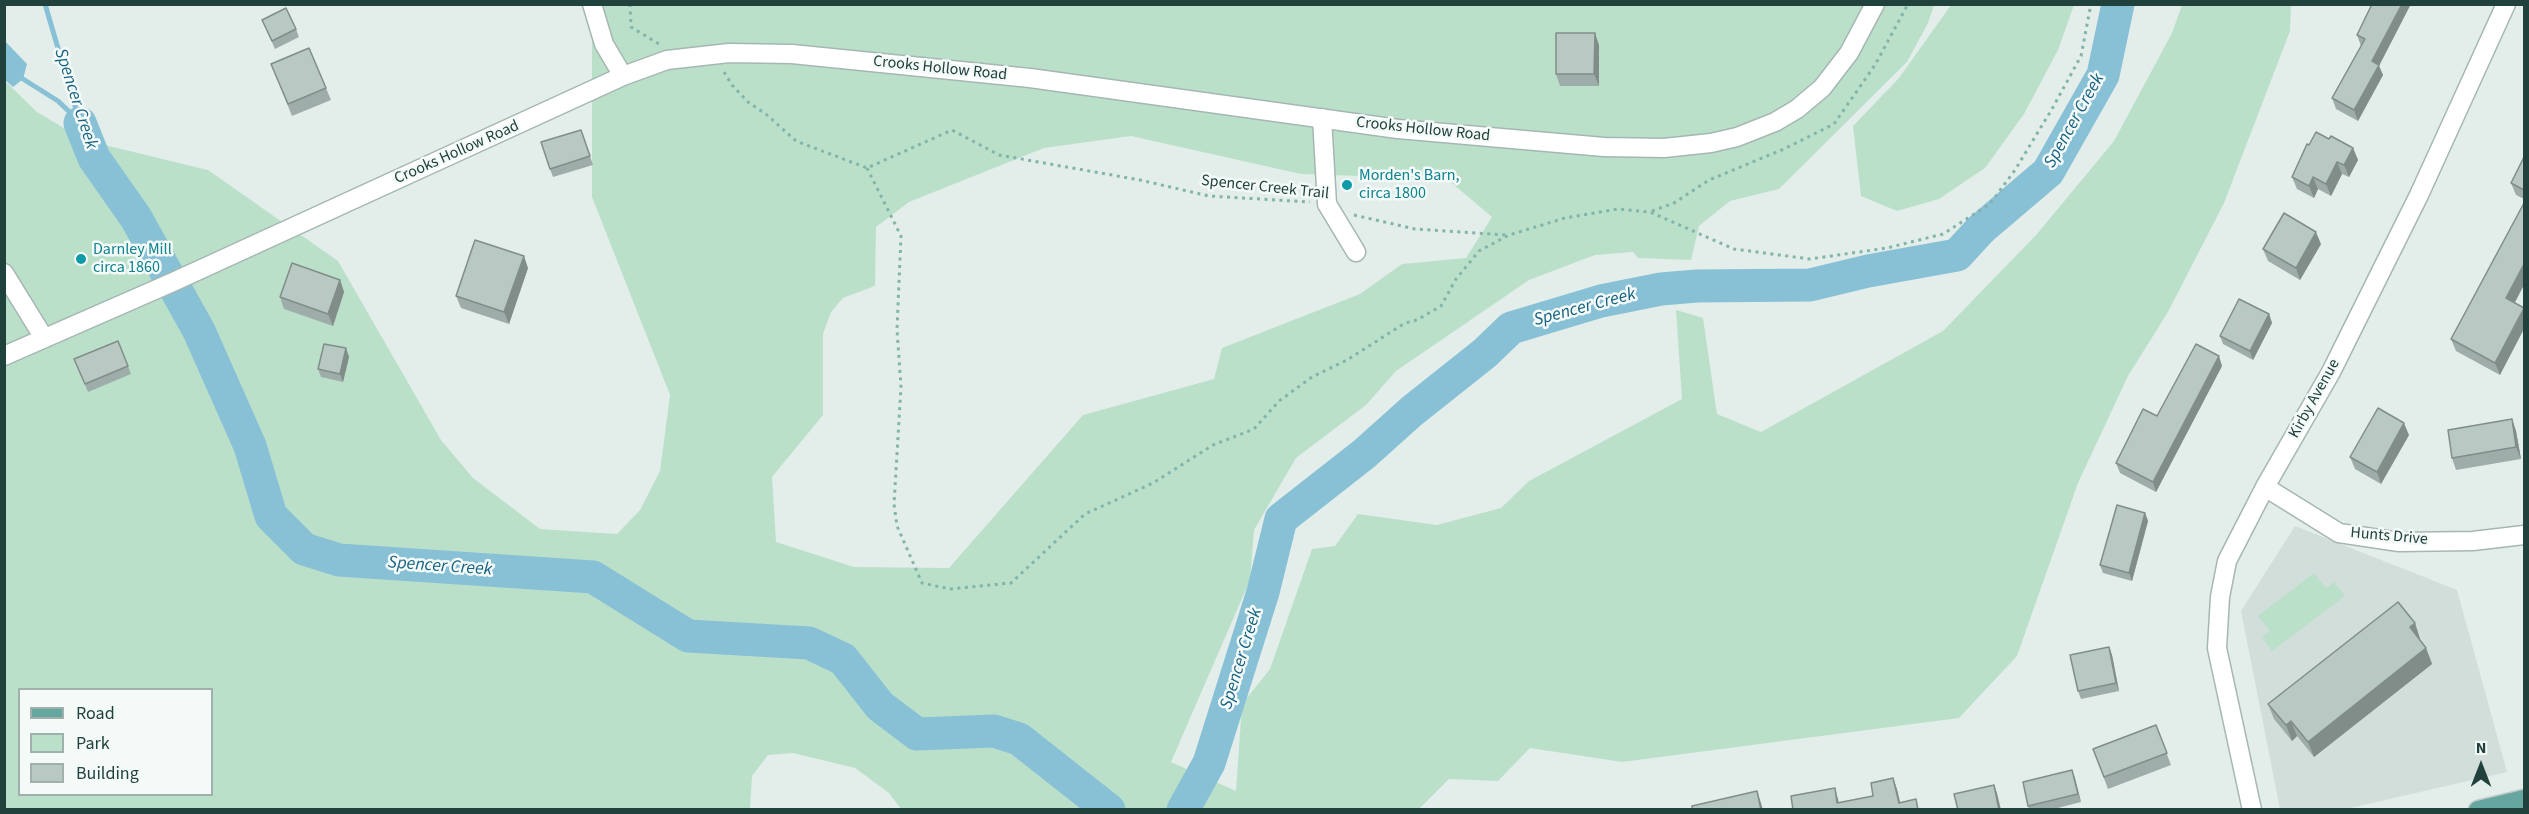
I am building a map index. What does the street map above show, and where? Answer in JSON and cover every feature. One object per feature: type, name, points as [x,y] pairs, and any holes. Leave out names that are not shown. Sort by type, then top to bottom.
[{"type":"main road","points":[[2478,810],[2524,799]]},
{"type":"street","points":[[592,4],[604,44],[623,76]]},
{"type":"street","name":"Crooks Hollow Road","points":[[4,356],[148,293],[623,76],[667,60],[712,54],[792,54],[1030,78],[1398,129],[1604,147],[1664,148],[1711,143],[1756,131],[1789,114],[1822,88],[1855,45],[1875,4]]},
{"type":"street","name":"Kirby Avenue","points":[[2252,810],[2217,648],[2220,597],[2227,561],[2265,487],[2331,372],[2414,205],[2505,4]]},
{"type":"street","points":[[1322,118],[1328,204],[1356,252]]},
{"type":"street","points":[[4,273],[44,338]]},
{"type":"street","name":"Hunts Drive","points":[[2265,487],[2339,532],[2399,542],[2473,541],[2524,535]]},
{"type":"path","points":[[630,4],[631,27],[683,58]]},
{"type":"path","points":[[712,54],[732,85],[748,102],[767,115],[796,141],[867,168],[900,236],[897,329],[901,387],[894,504],[897,526],[922,583],[950,589],[1011,583],[1085,514],[1153,483],[1213,445],[1254,429],[1279,401],[1312,377],[1347,360],[1405,323],[1417,320],[1441,306],[1456,279],[1479,251],[1509,235],[1565,218],[1618,209],[1650,212],[1734,249],[1810,259],[1887,248],[1943,234],[1990,204],[2015,170],[2081,56],[2091,4]]},
{"type":"path","name":"Spencer Creek Trail","points":[[867,168],[952,130],[999,155],[1140,180],[1209,196],[1328,204],[1351,214],[1415,229],[1509,235]]},
{"type":"shaded area","points":[[2295,526],[2457,590],[2507,772],[2346,809],[2280,809],[2241,611]]},
{"type":"green space","points":[[592,5],[1934,5],[1928,23],[1907,62],[1779,189],[1730,201],[1699,226],[1691,260],[1638,258],[1633,252],[1595,255],[1529,280],[1396,371],[1366,405],[1296,458],[1254,530],[1250,580],[1171,762],[1236,791],[1242,704],[1270,669],[1312,549],[1335,546],[1358,514],[1437,525],[1501,508],[1529,481],[1682,399],[1676,310],[1703,318],[1717,414],[1761,432],[1943,331],[2037,234],[2114,141],[2172,33],[2182,5],[2291,5],[2290,31],[2224,203],[2168,312],[2128,376],[2078,483],[2017,656],[1959,718],[1622,762],[1530,748],[1498,781],[1449,779],[1418,810],[901,809],[889,793],[855,768],[793,753],[768,755],[752,776],[750,809],[5,809],[4,80],[37,112],[84,140],[208,170],[338,261],[441,440],[473,478],[540,529],[617,534],[640,510],[660,471],[670,395],[592,197]],"holes":[[[1131,136],[1301,174],[1447,179],[1492,217],[1466,258],[1402,264],[1360,294],[1222,348],[1214,379],[1083,415],[949,568],[854,567],[776,542],[772,477],[823,415],[823,334],[831,312],[843,298],[875,286],[876,227],[909,202],[1044,148]]]},
{"type":"green space","points":[[1951,5],[2074,5],[2058,50],[2024,114],[1985,168],[1939,199],[1897,211],[1861,196],[1853,126],[1899,78]]},
{"type":"green space","points":[[2314,573],[2326,588],[2334,582],[2345,596],[2272,651],[2262,637],[2270,631],[2258,616]]},
{"type":"water","points":[[4,40],[27,64],[23,79],[13,87],[5,80]]},
{"type":"building","points":[[2372,4],[2402,4],[2372,61],[2379,65],[2354,110],[2332,98],[2365,39],[2357,35]]},
{"type":"building","points":[[286,8],[296,29],[272,41],[262,20]]},
{"type":"building","points":[[1556,33],[1595,33],[1594,74],[1556,74]]},
{"type":"building","points":[[309,48],[326,88],[288,104],[271,64]]},
{"type":"building","points":[[581,130],[590,156],[550,169],[541,142]]},
{"type":"building","points":[[2316,132],[2329,139],[2331,136],[2353,148],[2344,165],[2337,162],[2326,184],[2313,177],[2309,186],[2292,177],[2307,144],[2309,145]]},
{"type":"building","points":[[2524,157],[2524,190],[2511,183]]},
{"type":"building","points":[[2524,203],[2524,264],[2506,298],[2524,308],[2495,363],[2451,339]]},
{"type":"building","points":[[2284,213],[2316,232],[2296,268],[2263,249]]},
{"type":"building","points":[[475,240],[524,256],[504,312],[456,296]]},
{"type":"building","points":[[292,263],[340,280],[328,314],[280,297]]},
{"type":"building","points":[[2239,299],[2269,314],[2250,351],[2220,336]]},
{"type":"building","points":[[118,341],[128,366],[85,384],[74,359]]},
{"type":"building","points":[[324,344],[346,348],[340,374],[318,369]]},
{"type":"building","points":[[2196,344],[2219,356],[2153,482],[2116,463],[2143,409],[2157,416]]},
{"type":"building","points":[[2378,408],[2404,423],[2377,472],[2350,457]]},
{"type":"building","points":[[2512,419],[2516,447],[2452,458],[2448,430]]},
{"type":"building","points":[[2117,505],[2145,513],[2129,573],[2100,565]]},
{"type":"building","points":[[2398,602],[2415,623],[2410,627],[2426,648],[2308,742],[2291,721],[2286,725],[2268,704]]},
{"type":"building","points":[[2109,647],[2116,683],[2078,691],[2070,655]]},
{"type":"building","points":[[2156,725],[2167,753],[2104,777],[2093,749]]},
{"type":"building","points":[[2072,770],[2078,794],[2028,806],[2023,782]]},
{"type":"building","points":[[1893,778],[1899,803],[1916,799],[1918,810],[1793,810],[1791,796],[1835,788],[1837,803],[1873,796],[1871,783]]},
{"type":"building","points":[[1994,785],[1999,810],[1958,810],[1954,794]]},
{"type":"building","points":[[1757,791],[1761,810],[1692,810],[1692,806]]},
{"type":"waterway","name":"Spencer Creek","points":[[45,4],[80,123]]},
{"type":"waterway","name":"Spencer Creek","points":[[1183,810],[1209,763],[1263,592],[1281,519],[1364,454],[1412,411],[1485,353],[1511,328],[1601,301],[1661,289],[1697,286],[1810,285],[1868,271],[1957,255],[1981,229],[2048,172],[2103,75],[2118,4]]},
{"type":"waterway","points":[[23,79],[58,101],[79,121]]},
{"type":"waterway","name":"Spencer Creek","points":[[80,123],[94,158],[136,218],[199,331],[250,446],[271,516],[304,549],[339,560],[593,577],[688,636],[809,643],[843,659],[880,706],[917,734],[994,731],[1019,739],[1109,810]]},
{"type":"place","name":"Morden's Barn, circa 1800","points":[[1347,185]]},
{"type":"place","name":"Darnley Mill circa 1860","points":[[81,259]]}]
